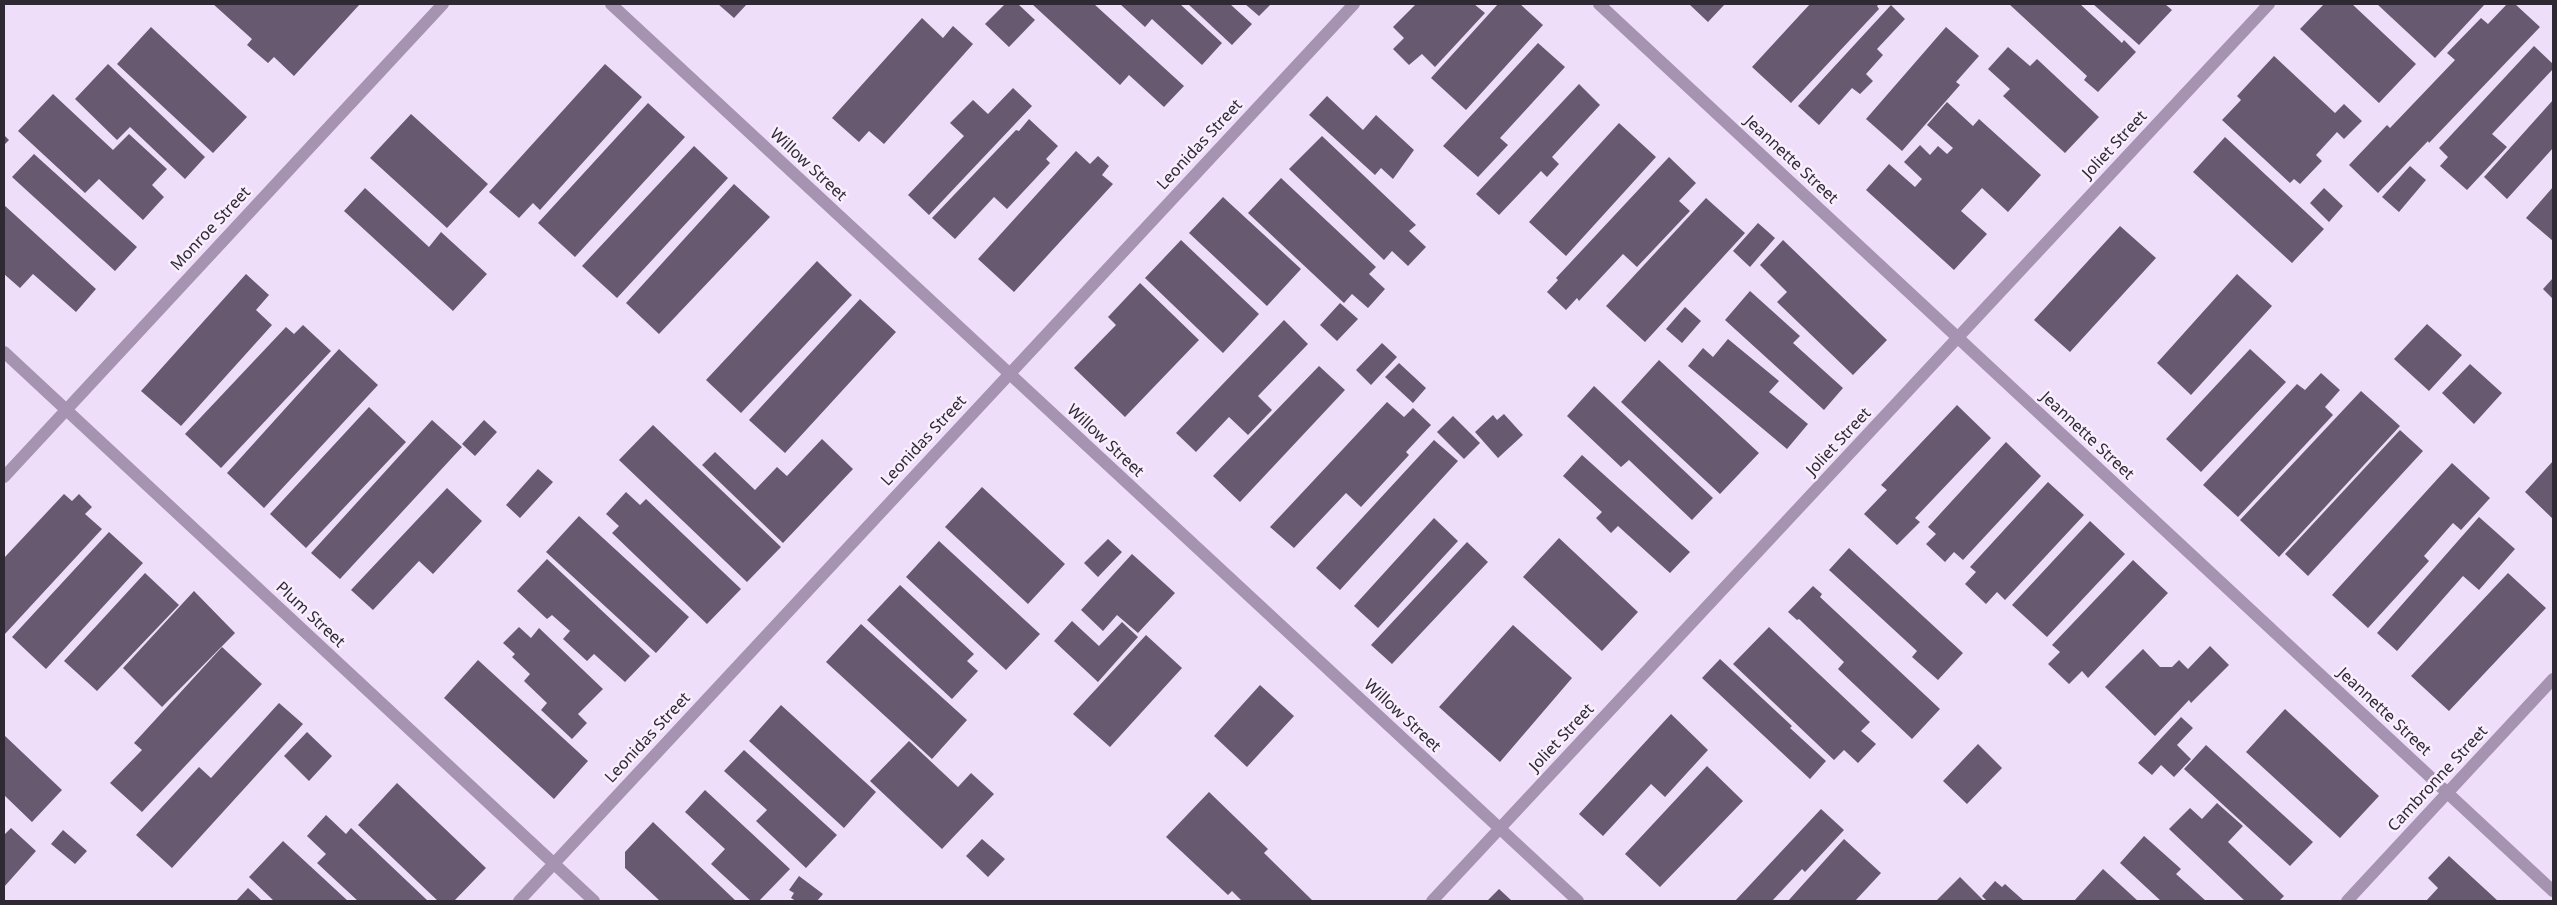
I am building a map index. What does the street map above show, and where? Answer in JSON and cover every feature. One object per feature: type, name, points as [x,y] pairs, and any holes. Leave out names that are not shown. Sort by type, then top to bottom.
[{"type":"street","name":"Monroe Street","points":[[4,477],[443,4]]},
{"type":"street","name":"Willow Street","points":[[610,4],[1578,901]]},
{"type":"street","name":"Leonidas Street","points":[[518,901],[1354,4]]},
{"type":"street","name":"Jeannette Street","points":[[1599,4],[2553,891]]},
{"type":"street","name":"Joliet Street","points":[[1432,901],[2269,4]]},
{"type":"street","name":"Plum Street","points":[[4,352],[594,901]]},
{"type":"street","name":"Cambronne Street","points":[[2347,901],[2553,679]]},
{"type":"building","points":[[213,4],[360,4],[294,76],[274,57],[268,63],[247,45],[252,39]]},
{"type":"building","points":[[718,4],[747,4],[734,18]]},
{"type":"building","points":[[1005,4],[1018,4],[1035,20],[1009,47],[985,24]]},
{"type":"building","points":[[1032,4],[1094,4],[1184,86],[1164,107],[1129,75],[1120,85]]},
{"type":"building","points":[[1120,4],[1180,4],[1222,43],[1202,65],[1152,19],[1145,27]]},
{"type":"building","points":[[1188,4],[1230,4],[1252,24],[1232,45]]},
{"type":"building","points":[[1245,4],[1271,4],[1259,16]]},
{"type":"building","points":[[1416,4],[1474,4],[1485,13],[1435,67],[1422,54],[1409,65],[1393,49],[1404,38],[1393,27]]},
{"type":"building","points":[[1498,4],[1520,4],[1543,25],[1466,110],[1431,78]]},
{"type":"building","points":[[1689,4],[1725,4],[1708,22]]},
{"type":"building","points":[[1810,4],[1879,4],[1877,6],[1879,9],[1791,103],[1752,67]]},
{"type":"building","points":[[2009,4],[2080,4],[2122,43],[2124,40],[2136,52],[2098,92],[2084,80],[2087,76]]},
{"type":"building","points":[[2093,4],[2165,4],[2172,10],[2139,45]]},
{"type":"building","points":[[2324,4],[2352,4],[2416,64],[2379,103],[2300,29]]},
{"type":"building","points":[[2377,4],[2485,4],[2435,58]]},
{"type":"building","points":[[2507,4],[2515,4],[2540,27],[2429,143],[2428,141],[2378,193],[2349,165],[2387,125],[2390,128],[2455,60],[2447,53],[2481,18],[2488,24]]},
{"type":"building","points":[[1891,5],[1905,19],[1877,49],[1883,55],[1866,74],[1873,81],[1860,94],[1852,88],[1819,125],[1798,106]]},
{"type":"building","points":[[922,18],[943,38],[953,26],[973,44],[884,144],[869,131],[859,142],[832,118]]},
{"type":"building","points":[[151,27],[247,117],[213,153],[117,64]]},
{"type":"building","points":[[1946,27],[1979,56],[1956,82],[1960,85],[1902,151],[1866,119]]},
{"type":"building","points":[[1538,43],[1565,67],[1500,138],[1508,145],[1478,177],[1443,146]]},
{"type":"building","points":[[2534,46],[2553,64],[2553,69],[2492,134],[2507,147],[2467,190],[2440,166],[2448,157],[2439,148]]},
{"type":"building","points":[[2008,47],[2030,66],[2037,59],[2099,117],[2065,153],[2003,96],[2010,89],[1988,69]]},
{"type":"building","points":[[2274,56],[2335,113],[2344,104],[2362,121],[2344,139],[2337,132],[2316,155],[2322,161],[2300,184],[2294,179],[2290,183],[2222,120],[2241,100],[2237,96]]},
{"type":"building","points":[[108,64],[205,157],[185,179],[130,127],[117,140],[75,99]]},
{"type":"building","points":[[605,64],[642,97],[540,210],[533,203],[519,218],[489,192]]},
{"type":"building","points":[[1579,84],[1600,105],[1552,157],[1559,164],[1547,177],[1541,171],[1499,215],[1476,194]]},
{"type":"building","points":[[1013,88],[1032,106],[929,215],[908,195],[964,136],[950,123],[973,100],[988,114]]},
{"type":"building","points":[[53,94],[113,150],[129,134],[167,169],[152,185],[164,197],[143,220],[99,179],[85,193],[18,131]]},
{"type":"building","points":[[1327,96],[1363,130],[1376,115],[1414,150],[1393,179],[1381,168],[1375,175],[1309,115]]},
{"type":"building","points":[[2553,100],[2553,148],[2507,199],[2484,177]]},
{"type":"building","points":[[1947,102],[1973,126],[1979,119],[2041,175],[2008,212],[1982,188],[1961,211],[1987,234],[1954,270],[1866,190],[1889,164],[1915,187],[1922,179],[1904,162],[1920,145],[1930,155],[1938,146],[1947,154],[1953,148],[1927,125]]},
{"type":"building","points":[[648,103],[685,137],[575,257],[538,223]]},
{"type":"building","points":[[411,114],[488,184],[447,228],[370,158]]},
{"type":"building","points":[[1029,119],[1058,146],[1046,159],[1050,163],[1007,209],[994,197],[955,239],[932,218],[1016,130],[1019,131]]},
{"type":"building","points":[[1619,123],[1656,157],[1566,256],[1529,222]]},
{"type":"building","points":[[4,135],[9,140],[4,145]]},
{"type":"building","points":[[1322,136],[1416,225],[1409,231],[1426,247],[1408,266],[1392,251],[1384,260],[1289,169]]},
{"type":"building","points":[[2225,137],[2324,229],[2292,263],[2193,172]]},
{"type":"building","points":[[694,146],[728,178],[617,298],[582,266]]},
{"type":"building","points":[[1076,151],[1090,164],[1098,156],[1109,166],[1102,175],[1113,184],[1014,292],[978,259]]},
{"type":"building","points":[[34,154],[137,247],[115,271],[12,177]]},
{"type":"building","points":[[1669,157],[1696,183],[1679,201],[1690,211],[1637,267],[1623,254],[1579,301],[1577,298],[1566,310],[1547,292],[1558,280],[1556,278]]},
{"type":"building","points":[[2410,166],[2426,180],[2399,212],[2382,197]]},
{"type":"building","points":[[1281,178],[1376,267],[1369,274],[1385,289],[1368,308],[1352,294],[1344,303],[1248,213]]},
{"type":"building","points":[[734,184],[770,217],[659,334],[626,303]]},
{"type":"building","points":[[2553,187],[2553,241],[2526,218]]},
{"type":"building","points":[[365,188],[429,247],[441,232],[487,274],[453,311],[344,211]]},
{"type":"building","points":[[2324,188],[2343,206],[2329,222],[2310,203]]},
{"type":"building","points":[[1223,197],[1301,269],[1267,306],[1189,233]]},
{"type":"building","points":[[1706,198],[1745,233],[1645,342],[1606,306]]},
{"type":"building","points":[[4,205],[96,289],[76,312],[33,274],[20,288],[4,274]]},
{"type":"building","points":[[1758,223],[1775,238],[1750,267],[1733,251]]},
{"type":"building","points":[[2120,226],[2156,258],[2070,352],[2034,320]]},
{"type":"building","points":[[1181,240],[1259,314],[1223,353],[1145,278]]},
{"type":"building","points":[[1783,240],[1887,340],[1853,375],[1777,302],[1787,292],[1760,265]]},
{"type":"building","points":[[817,261],[852,295],[741,413],[706,380]]},
{"type":"building","points":[[246,274],[269,295],[256,310],[272,325],[181,426],[141,391]]},
{"type":"building","points":[[2237,274],[2272,306],[2191,395],[2157,363]]},
{"type":"building","points":[[2553,278],[2553,299],[2543,289]]},
{"type":"building","points":[[1140,283],[1199,340],[1125,417],[1074,368],[1116,325],[1108,317]]},
{"type":"building","points":[[1750,291],[1800,336],[1793,343],[1843,388],[1824,410],[1725,320]]},
{"type":"building","points":[[860,299],[896,332],[785,453],[749,420]]},
{"type":"building","points":[[1340,303],[1358,319],[1337,341],[1320,325]]},
{"type":"building","points":[[1685,307],[1701,321],[1682,343],[1666,329]]},
{"type":"building","points":[[1284,320],[1308,344],[1258,396],[1272,410],[1248,435],[1229,417],[1196,452],[1176,433]]},
{"type":"building","points":[[2427,324],[2462,355],[2429,391],[2394,359]]},
{"type":"building","points":[[303,325],[331,351],[221,468],[185,434],[286,327],[294,334]]},
{"type":"building","points":[[1728,339],[1779,381],[1769,392],[1808,424],[1787,449],[1688,366],[1703,348],[1713,357]]},
{"type":"building","points":[[1382,343],[1397,357],[1371,385],[1356,370]]},
{"type":"building","points":[[339,349],[378,385],[264,508],[227,473]]},
{"type":"building","points":[[2250,349],[2286,382],[2201,472],[2166,439]]},
{"type":"building","points":[[1659,360],[1759,453],[1720,494],[1621,402]]},
{"type":"building","points":[[1399,363],[1426,388],[1413,403],[1385,377]]},
{"type":"building","points":[[2470,364],[2502,393],[2474,424],[2442,393]]},
{"type":"building","points":[[1319,366],[1345,390],[1240,502],[1213,476]]},
{"type":"building","points":[[2321,373],[2340,390],[2325,407],[2333,415],[2238,517],[2203,485],[2297,384],[2305,390]]},
{"type":"building","points":[[1594,386],[1713,498],[1692,520],[1629,460],[1621,467],[1567,416]]},
{"type":"building","points":[[2361,391],[2400,426],[2279,557],[2240,520]]},
{"type":"building","points":[[1387,402],[1404,417],[1413,408],[1431,425],[1406,452],[1409,455],[1361,507],[1346,493],[1294,548],[1270,527]]},
{"type":"building","points":[[1957,405],[1991,438],[1915,518],[1920,522],[1897,545],[1864,514],[1887,490],[1881,485]]},
{"type":"building","points":[[369,407],[406,442],[306,548],[270,514]]},
{"type":"building","points":[[1504,414],[1523,435],[1498,458],[1475,432],[1493,415],[1497,420]]},
{"type":"building","points":[[1453,416],[1480,443],[1464,459],[1437,432]]},
{"type":"building","points":[[432,420],[462,447],[340,579],[311,553]]},
{"type":"building","points":[[484,420],[497,432],[475,456],[462,444]]},
{"type":"building","points":[[653,425],[781,547],[747,582],[619,460]]},
{"type":"building","points":[[2400,430],[2423,451],[2308,576],[2285,554]]},
{"type":"building","points":[[822,439],[853,469],[783,543],[702,465],[715,452],[755,490],[777,467],[787,476]]},
{"type":"building","points":[[1434,440],[1458,461],[1340,590],[1316,568]]},
{"type":"building","points":[[2006,442],[2041,476],[1963,560],[1954,552],[1945,562],[1926,544],[1936,534],[1928,527]]},
{"type":"building","points":[[1582,455],[1690,552],[1670,573],[1618,526],[1611,533],[1596,518],[1602,512],[1563,476]]},
{"type":"building","points":[[2553,461],[2553,519],[2525,492]]},
{"type":"building","points":[[2452,463],[2490,498],[2461,530],[2453,523],[2424,556],[2429,561],[2368,628],[2332,595]]},
{"type":"building","points":[[538,469],[553,482],[520,518],[506,505]]},
{"type":"building","points":[[2048,482],[2084,515],[2005,600],[1997,592],[1986,604],[1965,584],[1976,572],[1970,567]]},
{"type":"building","points":[[982,487],[1065,564],[1028,604],[945,527]]},
{"type":"building","points":[[447,488],[482,521],[433,574],[419,561],[373,610],[351,590]]},
{"type":"building","points":[[626,492],[640,505],[646,499],[741,589],[707,624],[612,533],[619,526],[606,514]]},
{"type":"building","points":[[64,494],[72,501],[79,494],[92,507],[85,514],[102,529],[4,635],[4,558]]},
{"type":"building","points":[[579,516],[689,617],[656,653],[546,552]]},
{"type":"building","points":[[2479,517],[2515,549],[2479,590],[2463,576],[2397,651],[2377,633]]},
{"type":"building","points":[[1434,518],[1458,541],[1378,628],[1354,606]]},
{"type":"building","points":[[2090,521],[2125,554],[2047,637],[2012,605]]},
{"type":"building","points":[[109,532],[143,563],[46,669],[12,637]]},
{"type":"building","points":[[1559,538],[1638,612],[1602,651],[1523,577]]},
{"type":"building","points":[[1108,539],[1122,552],[1098,577],[1084,563]]},
{"type":"building","points":[[939,541],[1040,634],[1006,670],[906,577]]},
{"type":"building","points":[[1467,542],[1488,562],[1392,664],[1371,645]]},
{"type":"building","points":[[1849,548],[1963,653],[1938,680],[1912,657],[1917,651],[1829,570]]},
{"type":"building","points":[[1132,554],[1175,593],[1138,633],[1117,615],[1103,631],[1081,610]]},
{"type":"building","points":[[547,559],[650,656],[625,682],[594,654],[587,661],[563,639],[570,631],[552,615],[547,619],[517,591]]},
{"type":"building","points":[[2133,560],[2168,593],[2088,678],[2082,671],[2069,684],[2048,664],[2060,652],[2052,645]]},
{"type":"building","points":[[145,573],[179,605],[97,691],[64,661]]},
{"type":"building","points":[[2508,573],[2546,608],[2449,711],[2411,676]]},
{"type":"building","points":[[900,585],[974,654],[967,661],[978,671],[952,699],[867,620]]},
{"type":"building","points":[[1813,586],[1822,594],[1820,597],[1940,709],[1912,739],[1838,669],[1844,662],[1799,619],[1797,620],[1788,612]]},
{"type":"building","points":[[194,591],[235,633],[162,707],[123,668]]},
{"type":"building","points":[[1072,621],[1099,646],[1122,622],[1138,637],[1098,682],[1054,641]]},
{"type":"building","points":[[861,624],[967,720],[932,759],[826,662]]},
{"type":"building","points":[[1513,625],[1572,678],[1500,762],[1439,707]]},
{"type":"building","points":[[519,627],[531,638],[539,628],[603,689],[578,714],[587,723],[572,739],[541,710],[547,703],[524,681],[530,674],[512,657],[515,654],[503,643]]},
{"type":"building","points":[[1769,627],[1870,722],[1861,731],[1876,744],[1858,763],[1844,750],[1834,760],[1733,664]]},
{"type":"building","points":[[1146,635],[1182,668],[1110,747],[1073,714]]},
{"type":"building","points":[[2210,646],[2229,665],[2191,703],[2189,700],[2155,736],[2105,687],[2143,649],[2160,667],[2172,667],[2179,660],[2188,669]]},
{"type":"building","points":[[222,647],[262,684],[142,812],[110,783],[142,750],[134,743]]},
{"type":"building","points":[[1720,659],[1792,726],[1790,728],[1826,761],[1810,779],[1702,678]]},
{"type":"building","points":[[478,660],[588,761],[554,799],[444,698]]},
{"type":"building","points":[[1260,685],[1294,716],[1247,767],[1214,736]]},
{"type":"building","points":[[279,703],[303,724],[172,868],[136,835],[199,767],[211,778]]},
{"type":"building","points":[[781,705],[876,792],[844,828],[749,741]]},
{"type":"building","points":[[2285,709],[2379,796],[2340,838],[2246,752]]},
{"type":"building","points":[[1671,714],[1708,750],[1665,797],[1651,784],[1603,836],[1579,814]]},
{"type":"building","points":[[2181,717],[2193,728],[2177,745],[2191,759],[2174,777],[2161,765],[2152,775],[2138,763]]},
{"type":"building","points":[[307,732],[332,756],[309,781],[284,756]]},
{"type":"building","points":[[4,735],[62,790],[32,822],[4,795]]},
{"type":"building","points":[[909,741],[958,787],[971,773],[994,794],[942,849],[870,781]]},
{"type":"building","points":[[1978,744],[2002,768],[1967,804],[1943,781]]},
{"type":"building","points":[[2206,745],[2313,842],[2290,866],[2184,769]]},
{"type":"building","points":[[744,750],[837,835],[806,868],[756,821],[767,810],[724,771]]},
{"type":"building","points":[[1707,766],[1743,801],[1660,887],[1625,854]]},
{"type":"building","points":[[397,783],[486,868],[454,901],[438,901],[358,825]]},
{"type":"building","points":[[705,790],[790,869],[759,901],[751,901],[711,864],[725,849],[685,812]]},
{"type":"building","points":[[1209,792],[1268,849],[1264,853],[1313,901],[1242,901],[1232,891],[1228,895],[1166,837]]},
{"type":"building","points":[[2217,803],[2243,826],[2228,842],[2284,896],[2279,901],[2245,901],[2169,829],[2190,808],[2202,819]]},
{"type":"building","points":[[1821,809],[1844,830],[1805,872],[1802,869],[1772,901],[1735,901]]},
{"type":"building","points":[[326,815],[346,834],[351,828],[428,901],[358,901],[317,863],[326,854],[307,836]]},
{"type":"building","points":[[653,822],[736,901],[660,901],[625,868],[625,852]]},
{"type":"building","points":[[11,828],[36,851],[4,887],[4,835]]},
{"type":"building","points":[[63,830],[87,851],[75,864],[51,844]]},
{"type":"building","points":[[2144,836],[2181,869],[2176,874],[2206,901],[2161,901],[2120,863]]},
{"type":"building","points":[[982,839],[1005,859],[988,877],[966,856]]},
{"type":"building","points":[[1844,839],[1881,873],[1855,901],[1788,901]]},
{"type":"building","points":[[283,841],[348,901],[274,901],[249,877]]},
{"type":"building","points":[[2449,856],[2498,901],[2426,901],[2438,888],[2428,878]]},
{"type":"building","points":[[2103,869],[2138,901],[2074,901]]},
{"type":"building","points":[[799,876],[823,894],[817,901],[796,901],[791,898],[794,893],[789,890]]},
{"type":"building","points":[[1960,877],[1984,901],[1936,901]]},
{"type":"building","points":[[1995,881],[2002,887],[2005,884],[2024,901],[1987,901],[1982,896]]},
{"type":"building","points":[[248,888],[262,901],[236,901]]},
{"type":"building","points":[[1499,889],[1512,901],[1487,901]]}]
